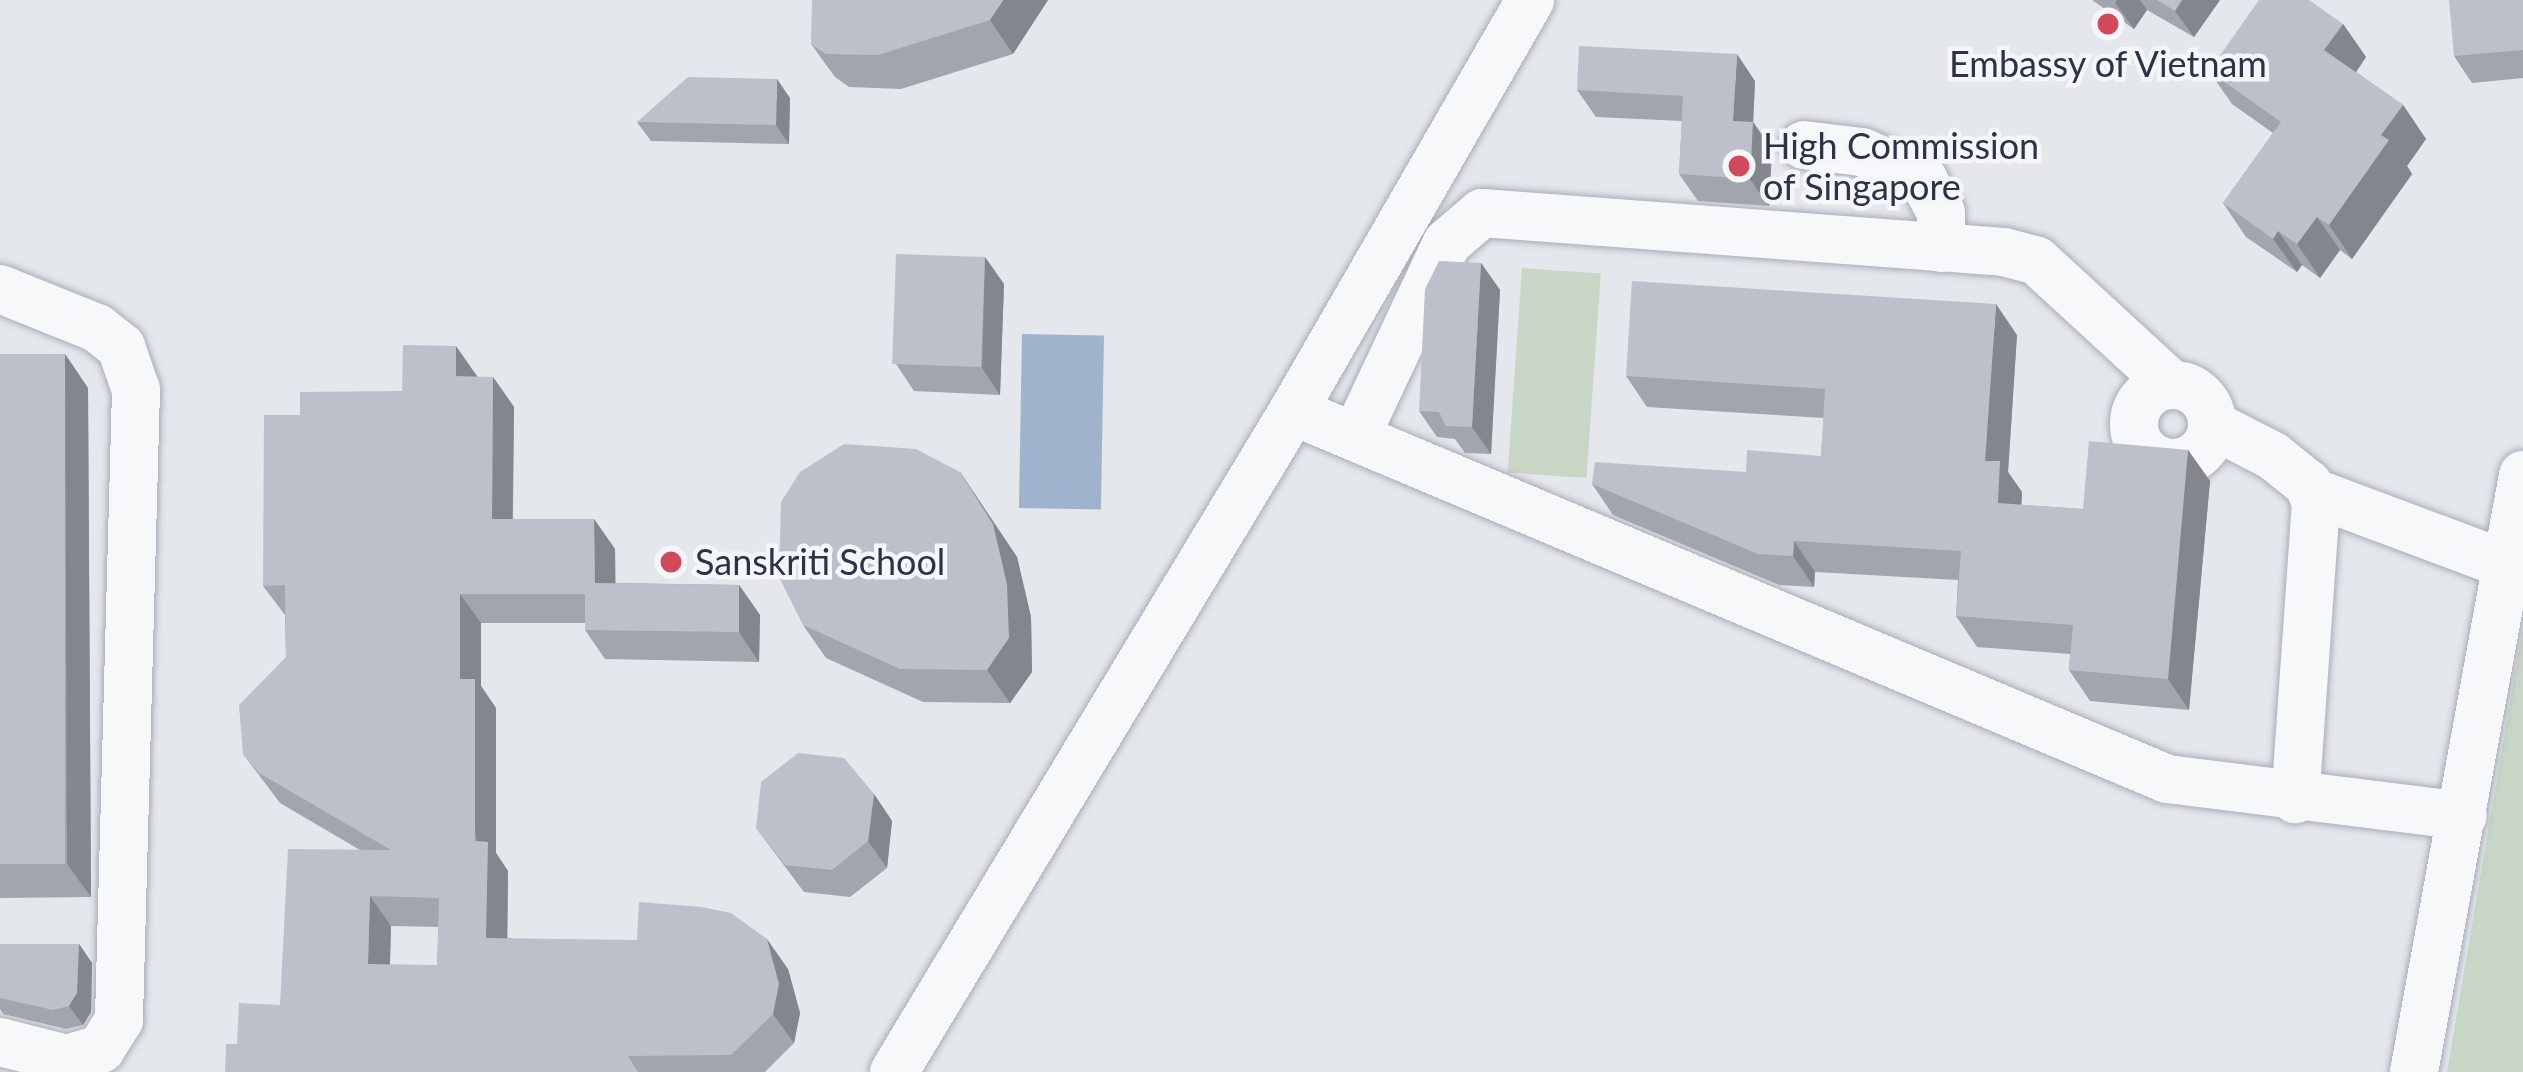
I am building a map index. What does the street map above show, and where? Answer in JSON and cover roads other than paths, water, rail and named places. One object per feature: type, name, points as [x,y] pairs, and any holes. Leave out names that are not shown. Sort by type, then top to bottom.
[{"type":"street","points":[[894,1072],[1293,411],[1530,0]]},
{"type":"street","points":[[1804,145],[1862,152],[1923,179],[1941,212],[1941,248]]},
{"type":"street","points":[[1356,436],[1447,243],[1482,213],[1941,248],[2037,261],[2172,385],[2205,401],[2212,425],[2204,449],[2181,462],[2145,451],[2135,414],[2149,393],[2172,385]]},
{"type":"street","points":[[0,289],[97,328],[134,367],[119,1020],[100,1060],[67,1059],[0,1042]]},
{"type":"street","points":[[1293,411],[2167,779],[2295,799],[2463,816]]},
{"type":"street","points":[[2212,425],[2273,456],[2312,492],[2507,565]]},
{"type":"street","points":[[2414,1072],[2523,475]]},
{"type":"street","points":[[2295,799],[2319,522],[2312,492]]},
{"type":"water","points":[[1022,334],[1104,335],[1101,509],[1019,508]]},
{"type":"place","name":"Embassy of Vietnam","points":[[2108,24]]},
{"type":"place","name":"High Commission of Singapore","points":[[1739,166]]},
{"type":"place","name":"Sanskriti School","points":[[671,562]]}]
